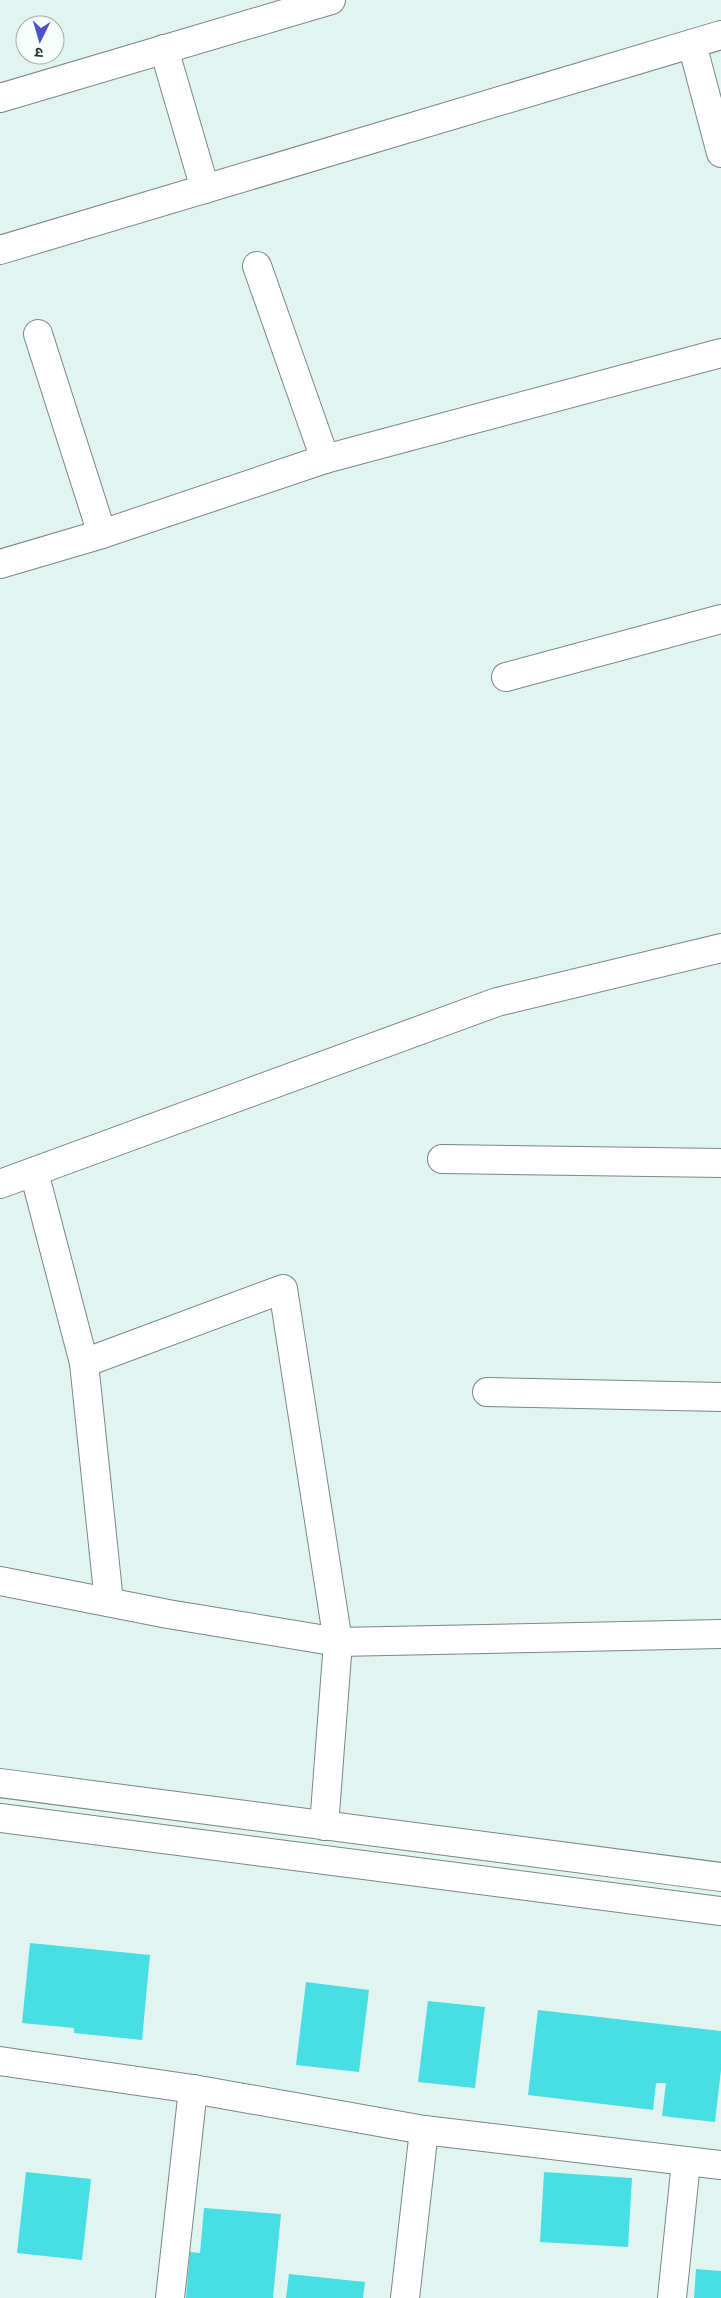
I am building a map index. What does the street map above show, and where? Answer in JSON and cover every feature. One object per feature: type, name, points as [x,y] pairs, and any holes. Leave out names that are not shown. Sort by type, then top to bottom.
[{"type":"street","points":[[0,98],[331,0]]},
{"type":"street","points":[[0,250],[721,35]]},
{"type":"street","points":[[692,44],[721,153]]},
{"type":"street","points":[[164,50],[206,189]]},
{"type":"street","points":[[258,266],[325,459]]},
{"type":"street","points":[[38,334],[102,534]]},
{"type":"street","points":[[0,564],[102,534],[325,459],[721,353]]},
{"type":"street","points":[[506,677],[721,618]]},
{"type":"street","points":[[0,1184],[497,1002],[721,948]]},
{"type":"street","points":[[442,1159],[721,1163]]},
{"type":"street","points":[[34,1172],[84,1363],[109,1602]]},
{"type":"street","points":[[84,1363],[283,1290],[338,1642],[324,1826]]},
{"type":"street","points":[[486,1392],[721,1397]]},
{"type":"street","points":[[0,1581],[338,1642],[721,1634]]},
{"type":"street","points":[[0,1784],[721,1877]]},
{"type":"street","points":[[0,1818],[721,1911]]},
{"type":"street","points":[[0,2061],[193,2089],[424,2130],[721,2165]]},
{"type":"street","points":[[170,2298],[193,2089]]},
{"type":"street","points":[[405,2298],[424,2130]]},
{"type":"street","points":[[672,2298],[686,2162]]},
{"type":"building","points":[[30,1943],[150,1955],[142,2040],[74,2033],[74,2028],[22,2023]]},
{"type":"building","points":[[306,1982],[369,1990],[359,2072],[296,2065]]},
{"type":"building","points":[[428,2001],[485,2007],[475,2088],[418,2082]]},
{"type":"building","points":[[538,2010],[721,2031],[721,2070],[715,2122],[662,2116],[666,2083],[656,2083],[653,2110],[528,2095]]},
{"type":"building","points":[[26,2172],[91,2179],[82,2260],[17,2253]]},
{"type":"building","points":[[544,2172],[632,2178],[628,2247],[540,2242]]},
{"type":"building","points":[[204,2208],[281,2214],[273,2298],[186,2298],[190,2252],[200,2253]]},
{"type":"building","points":[[696,2269],[721,2271],[721,2298],[694,2298]]},
{"type":"building","points":[[289,2274],[365,2282],[363,2298],[286,2298]]}]
